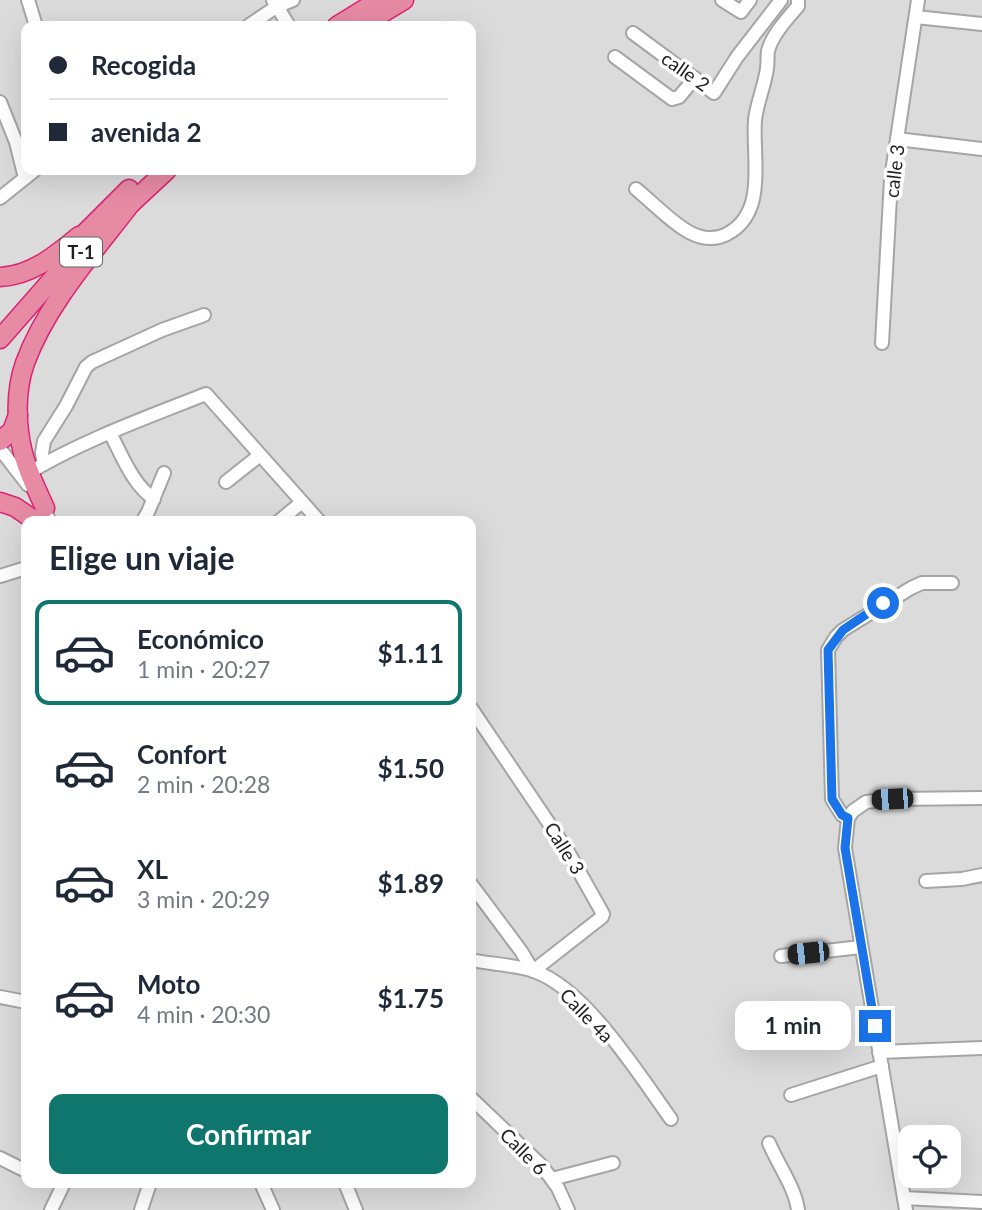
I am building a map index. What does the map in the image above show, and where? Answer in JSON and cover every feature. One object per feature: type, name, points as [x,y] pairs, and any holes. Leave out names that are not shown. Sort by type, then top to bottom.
[{"type":"highway","points":[[346,21],[379,0]]},
{"type":"highway","points":[[369,21],[404,0]]},
{"type":"highway","name":"T-1","points":[[0,322],[144,175]]},
{"type":"highway","name":"T-1","points":[[0,339],[57,274],[162,175]]},
{"type":"highway","points":[[44,516],[32,472],[23,452],[18,415],[19,389],[24,365],[35,340],[65,290],[132,202]]},
{"type":"highway","points":[[0,277],[28,271],[51,258],[88,230]]},
{"type":"highway","points":[[0,441],[12,431],[18,415]]},
{"type":"highway","points":[[0,502],[41,516]]},
{"type":"street","points":[[28,0],[34,21]]},
{"type":"street","points":[[254,21],[274,4],[293,0]]},
{"type":"street","points":[[722,0],[741,12],[750,0]]},
{"type":"street","name":"calle 2","points":[[633,33],[714,93],[737,57],[781,0]]},
{"type":"street","points":[[636,189],[690,233],[707,238],[720,237],[742,224],[750,210],[754,192],[755,120],[768,52],[773,40],[797,6],[797,0]]},
{"type":"street","name":"calle 3","points":[[882,343],[891,179],[918,0]]},
{"type":"street","points":[[274,4],[286,21]]},
{"type":"street","points":[[916,17],[982,24]]},
{"type":"street","points":[[615,57],[672,99],[679,97],[695,78]]},
{"type":"street","points":[[0,102],[21,153]]},
{"type":"street","points":[[897,139],[982,149]]},
{"type":"street","points":[[0,198],[29,175]]},
{"type":"street","points":[[32,472],[44,441],[86,367],[162,330],[204,315]]},
{"type":"street","points":[[32,472],[110,433],[206,394],[315,516]]},
{"type":"street","points":[[110,433],[132,474],[154,499]]},
{"type":"street","points":[[0,449],[32,472]]},
{"type":"street","points":[[226,482],[260,455]]},
{"type":"street","points":[[145,516],[164,473]]},
{"type":"street","points":[[285,516],[302,502]]},
{"type":"street","points":[[0,576],[21,570]]},
{"type":"street","points":[[848,818],[842,815],[832,799],[828,657],[831,643],[843,630],[911,588],[922,583],[952,583]]},
{"type":"street","name":"Calle 3","points":[[476,721],[568,850],[603,910],[602,917],[533,971]]},
{"type":"street","points":[[982,798],[874,799],[859,807],[848,818],[845,848],[905,1204],[982,1202]]},
{"type":"street","points":[[926,881],[982,875]]},
{"type":"street","points":[[476,891],[533,971]]},
{"type":"street","points":[[781,956],[861,947]]},
{"type":"street","name":"Calle 4a","points":[[476,961],[533,971],[552,980],[610,1035],[671,1119]]},
{"type":"street","points":[[0,997],[21,1001]]},
{"type":"street","points":[[879,1052],[982,1048]]},
{"type":"street","points":[[791,1094],[882,1066]]},
{"type":"street","name":"Calle 6","points":[[476,1103],[541,1166],[552,1179],[568,1210]]},
{"type":"street","points":[[769,1143],[782,1173],[793,1189],[798,1210]]},
{"type":"street","points":[[0,1158],[21,1168]]},
{"type":"street","points":[[552,1179],[613,1163]]},
{"type":"street","points":[[51,1210],[58,1188]]},
{"type":"street","points":[[141,1210],[148,1188]]},
{"type":"street","points":[[263,1188],[273,1210]]},
{"type":"street","points":[[347,1188],[356,1210]]},
{"type":"shaded area","points":[[0,0],[982,0],[982,1210],[0,1210]]},
{"type":"route","points":[[875,1026],[845,848],[848,818],[842,815],[832,799],[828,650],[843,630],[883,603]]}]
